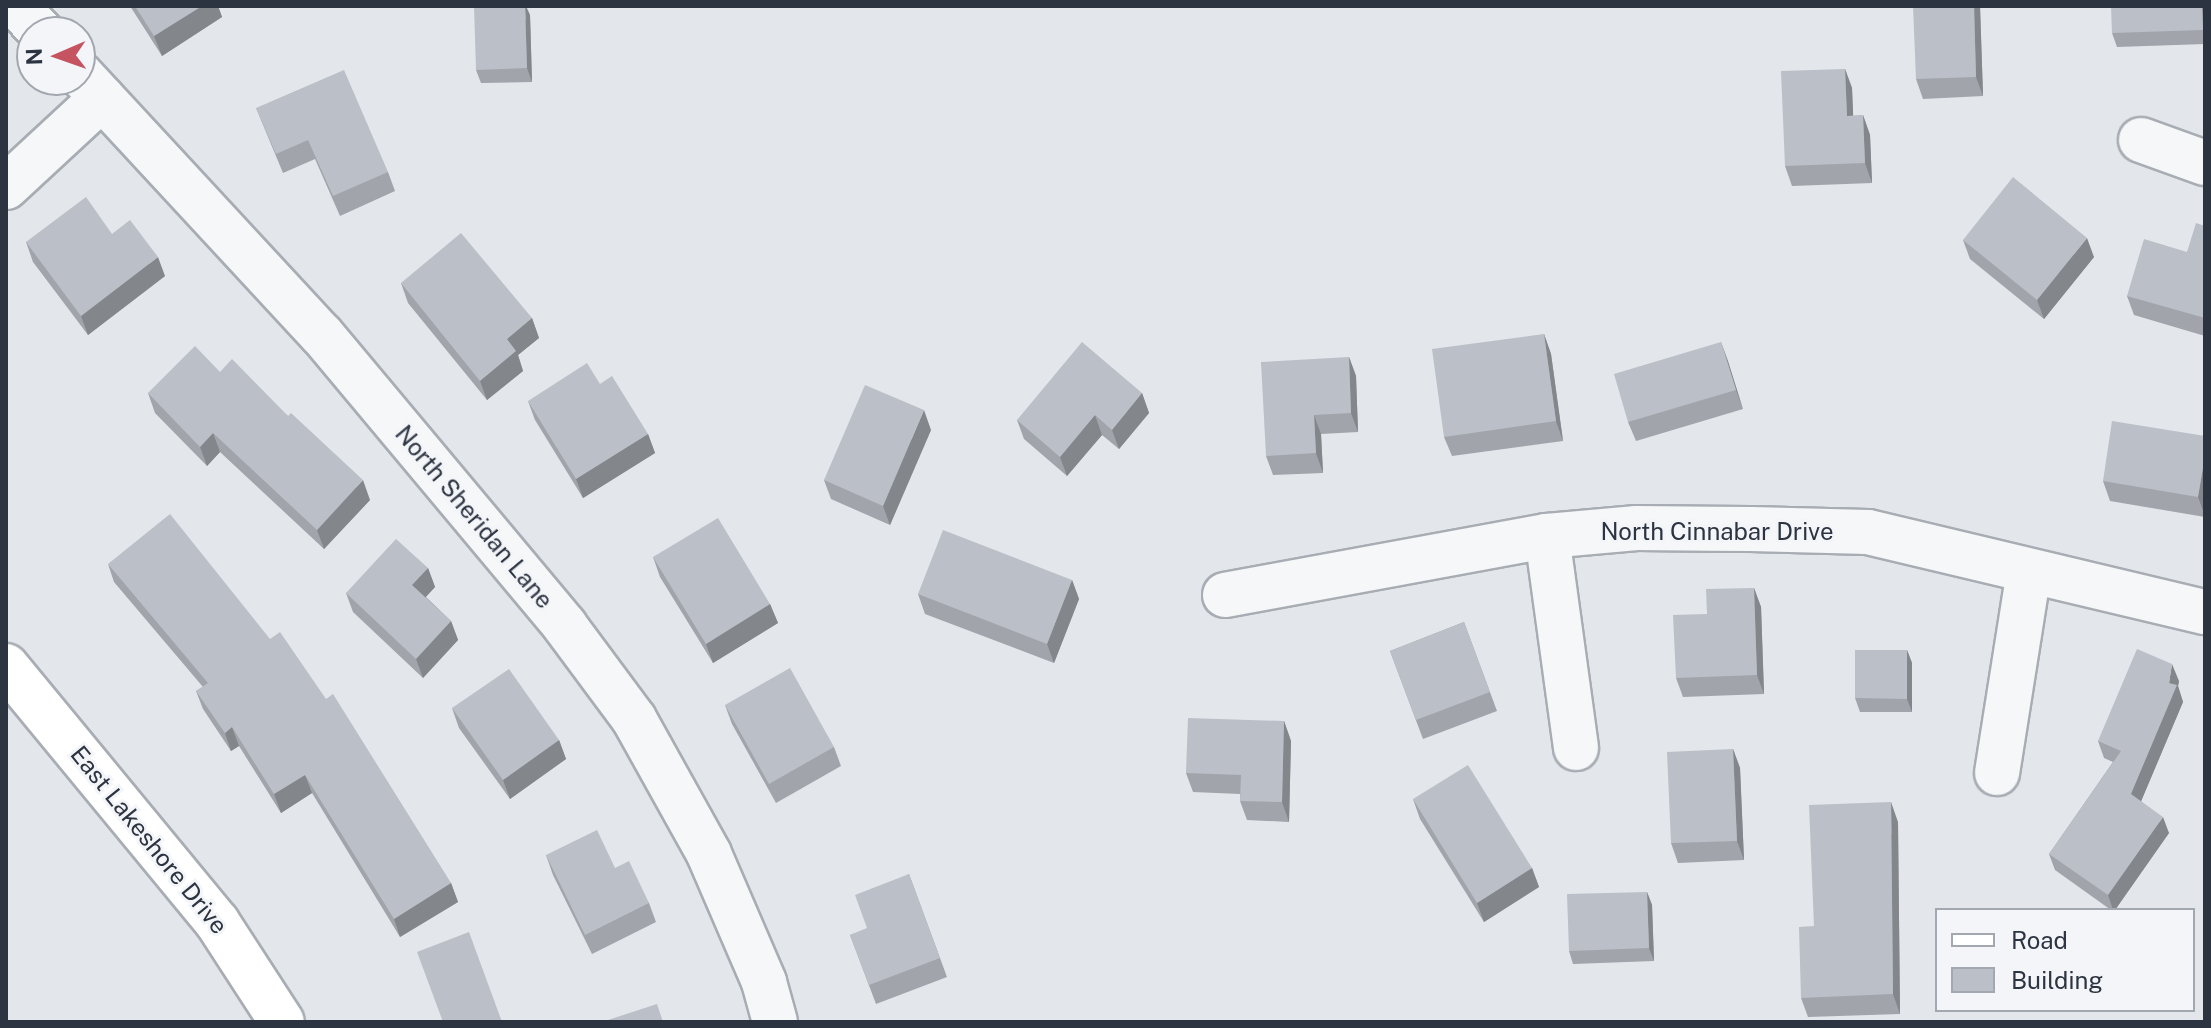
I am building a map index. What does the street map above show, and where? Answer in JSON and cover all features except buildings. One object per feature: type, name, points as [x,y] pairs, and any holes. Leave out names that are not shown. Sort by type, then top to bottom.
[{"type":"main road","name":"East Lakeshore Drive","points":[[6,666],[217,922],[282,1022]]},
{"type":"street","name":"North Sheridan Lane","points":[[96,91],[322,335],[565,626],[634,719],[709,854],[764,982],[775,1022]]},
{"type":"street","points":[[6,187],[83,96]]},
{"type":"street","points":[[2141,140],[2205,163]]},
{"type":"street","name":"North Cinnabar Drive","points":[[1225,595],[1547,536],[1637,528],[1868,532],[2205,612]]},
{"type":"street","points":[[1547,536],[1576,748]]},
{"type":"street","points":[[1997,773],[2029,572]]}]
